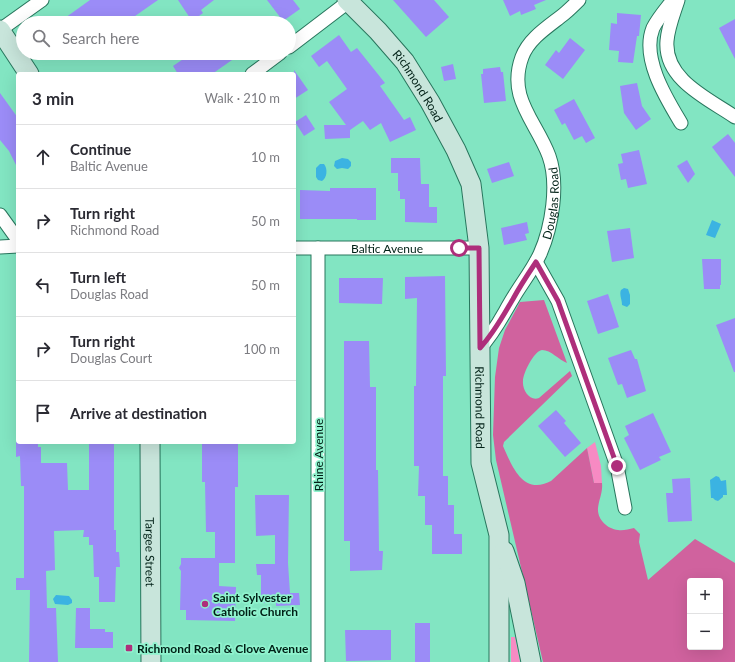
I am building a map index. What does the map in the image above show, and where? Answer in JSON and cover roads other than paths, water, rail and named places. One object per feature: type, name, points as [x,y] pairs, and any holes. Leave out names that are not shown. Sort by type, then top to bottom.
[{"type":"main road","name":"Richmond Road","points":[[348,1],[378,31],[405,62],[430,102],[456,150],[471,184],[479,248],[481,463],[498,535],[499,662]]},
{"type":"main road","points":[[0,30],[16,54]]},
{"type":"main road","points":[[20,60],[28,72]]},
{"type":"main road","name":"Targee Street","points":[[150,444],[151,662]]},
{"type":"main road","points":[[498,535],[515,583],[530,662]]},
{"type":"street","points":[[20,16],[42,0]]},
{"type":"street","name":"Douglas Road","points":[[480,348],[502,319],[536,262],[548,233],[552,210],[553,170],[544,143],[526,112],[520,97],[519,69],[522,56],[531,41],[566,13],[579,0]]},
{"type":"street","points":[[673,0],[653,28],[650,48],[654,71],[668,102],[682,123]]},
{"type":"street","points":[[678,0],[666,42],[669,59],[677,73],[688,86],[735,117]]},
{"type":"street","points":[[296,42],[348,1]]},
{"type":"street","points":[[0,30],[16,19]]},
{"type":"street","points":[[255,72],[271,60]]},
{"type":"street","points":[[0,215],[16,237]]},
{"type":"street","points":[[0,247],[16,246]]},
{"type":"street","name":"Baltic Avenue","points":[[296,248],[479,248]]},
{"type":"street","name":"Rhine Avenue","points":[[318,248],[318,662]]},
{"type":"street","points":[[536,262],[558,301],[617,466],[625,508]]},
{"type":"water","points":[[342,158],[348,159],[351,162],[351,166],[348,169],[337,169],[334,166],[335,161]]},
{"type":"water","points":[[320,164],[324,164],[326,171],[326,176],[322,181],[318,180],[316,177],[316,168]]},
{"type":"water","points":[[712,220],[721,224],[715,238],[706,235]]},
{"type":"water","points":[[624,288],[628,289],[630,295],[630,304],[627,307],[622,305],[620,295],[621,290]]},
{"type":"water","points":[[716,476],[719,477],[721,481],[726,480],[727,495],[723,495],[723,497],[718,501],[711,498],[710,480]]},
{"type":"water","points":[[56,595],[69,596],[72,603],[68,605],[55,604],[53,599]]},
{"type":"place","name":"Saint Sylvester Catholic Church","points":[[205,604]]},
{"type":"place","name":"Richmond Road & Clove Avenue","points":[[129,648]]}]
